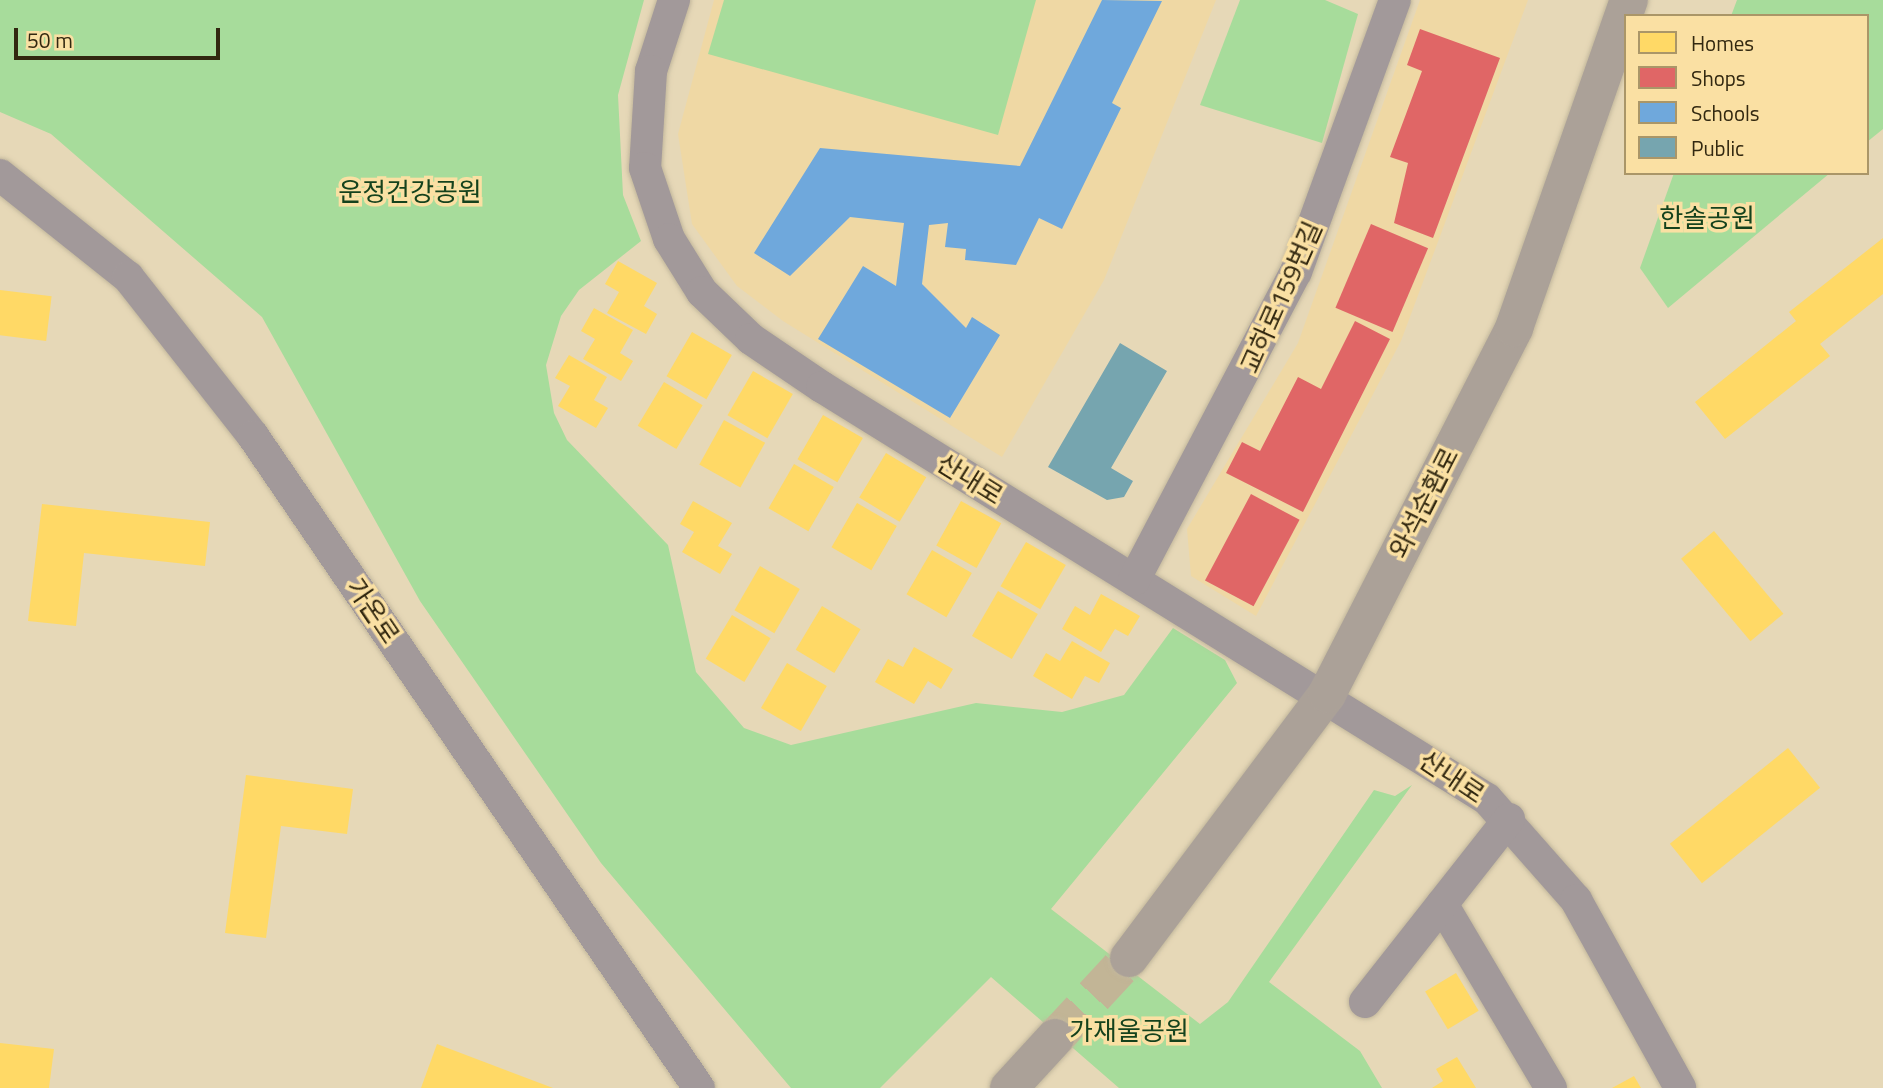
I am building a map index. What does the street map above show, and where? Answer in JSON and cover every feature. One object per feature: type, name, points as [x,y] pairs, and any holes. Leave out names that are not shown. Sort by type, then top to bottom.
[{"type":"street","name":"산내로","points":[[674,0],[651,71],[645,168],[669,239],[702,292],[751,339],[822,387],[1134,580],[1327,694],[1509,819],[1576,900],[1681,1088]]},
{"type":"street","name":"교하로159번길","points":[[1134,580],[1290,284],[1395,0]]},
{"type":"street","name":"와석순환로","points":[[1129,958],[1327,694],[1514,328],[1624,14]]},
{"type":"street","name":"가온로","points":[[0,175],[128,277],[253,436],[699,1088]]},
{"type":"street","name":"산내로","points":[[1365,1002],[1509,819]]},
{"type":"street","points":[[1442,904],[1551,1088]]},
{"type":"street","points":[[1009,1088],[1055,1038]]},
{"type":"shaded area","points":[[714,0],[1216,0],[1104,280],[1002,457],[783,321],[737,286],[692,224],[678,134]]},
{"type":"shaded area","points":[[1420,0],[1528,0],[1401,341],[1256,616],[1191,576],[1187,529],[1298,343]]},
{"type":"green space","name":"운정건강공원","points":[[0,0],[644,0],[618,95],[623,195],[641,241],[579,290],[561,316],[546,365],[554,413],[567,440],[668,545],[696,672],[744,728],[791,745],[976,703],[1062,712],[1124,695],[1173,628],[1225,660],[1237,683],[1051,909],[1200,1024],[1228,1002],[1374,790],[1395,796],[1412,785],[1269,982],[1360,1051],[1382,1088],[1119,1088],[991,977],[880,1088],[791,1088],[601,863],[420,601],[262,317],[51,134],[0,112]]},
{"type":"green space","points":[[724,0],[1036,0],[998,135],[708,54]]},
{"type":"green space","points":[[1240,0],[1325,0],[1358,14],[1322,143],[1200,105]]},
{"type":"green space","points":[[1737,0],[1883,0],[1883,129],[1869,140],[1869,14],[1732,14]]},
{"type":"green space","name":"한솔공원","points":[[1673,175],[1828,175],[1668,308],[1640,268]]},
{"type":"building: Homes","points":[[1883,238],[1883,294],[1820,344],[1830,356],[1725,439],[1695,402],[1796,321],[1789,312]]},
{"type":"building: Homes","points":[[618,261],[657,283],[644,306],[657,314],[646,334],[607,313],[619,292],[605,284]]},
{"type":"building: Homes","points":[[0,290],[52,296],[46,341],[0,335]]},
{"type":"building: Homes","points":[[594,308],[633,330],[620,353],[633,361],[621,381],[583,359],[595,339],[581,331]]},
{"type":"building: Homes","points":[[692,332],[732,355],[706,399],[666,376]]},
{"type":"building: Homes","points":[[569,355],[607,377],[594,400],[608,408],[596,428],[558,406],[570,386],[555,378]]},
{"type":"building: Homes","points":[[753,371],[793,394],[767,438],[728,415]]},
{"type":"building: Homes","points":[[664,382],[703,405],[676,449],[638,426]]},
{"type":"building: Homes","points":[[823,415],[863,438],[837,482],[798,459]]},
{"type":"building: Homes","points":[[724,420],[765,443],[740,487],[699,465]]},
{"type":"building: Homes","points":[[886,453],[926,477],[900,522],[859,498]]},
{"type":"building: Homes","points":[[794,464],[834,487],[808,531],[768,508]]},
{"type":"building: Homes","points":[[693,501],[732,523],[718,546],[732,554],[720,574],[682,552],[694,532],[680,524]]},
{"type":"building: Homes","points":[[961,501],[1001,523],[977,568],[936,546]]},
{"type":"building: Homes","points":[[857,503],[897,526],[871,570],[832,547]]},
{"type":"building: Homes","points":[[42,504],[210,522],[205,566],[84,553],[76,626],[28,621]]},
{"type":"building: Homes","points":[[1714,531],[1783,614],[1750,641],[1681,559]]},
{"type":"building: Homes","points":[[1026,542],[1066,565],[1040,609],[1000,586]]},
{"type":"building: Homes","points":[[932,550],[972,573],[946,617],[906,594]]},
{"type":"building: Homes","points":[[760,566],[800,589],[774,633],[734,610]]},
{"type":"building: Homes","points":[[998,591],[1038,614],[1012,659],[972,636]]},
{"type":"building: Homes","points":[[1101,594],[1140,616],[1128,636],[1115,629],[1101,652],[1062,629],[1075,606],[1090,615]]},
{"type":"building: Homes","points":[[822,606],[861,629],[834,673],[796,650]]},
{"type":"building: Homes","points":[[732,615],[771,638],[744,682],[706,659]]},
{"type":"building: Homes","points":[[1072,641],[1110,663],[1099,683],[1085,676],[1072,699],[1033,676],[1046,653],[1060,661]]},
{"type":"building: Homes","points":[[914,647],[953,669],[941,689],[928,681],[914,704],[875,682],[888,659],[903,667]]},
{"type":"building: Homes","points":[[787,663],[827,686],[801,731],[761,708]]},
{"type":"building: Homes","points":[[1788,748],[1820,788],[1702,883],[1670,844]]},
{"type":"building: Homes","points":[[246,775],[353,789],[347,834],[281,826],[266,938],[225,933]]},
{"type":"building: Homes","points":[[1456,973],[1479,1011],[1448,1029],[1425,992]]},
{"type":"building: Homes","points":[[0,1043],[54,1049],[49,1088],[0,1088]]},
{"type":"building: Homes","points":[[437,1044],[553,1088],[421,1088]]},
{"type":"building: Homes","points":[[1457,1057],[1476,1088],[1432,1088],[1443,1081],[1436,1069]]},
{"type":"building: Homes","points":[[1634,1076],[1641,1088],[1612,1088]]},
{"type":"building: Shops","points":[[1420,29],[1500,58],[1433,238],[1394,223],[1408,163],[1390,157],[1422,71],[1407,65]]},
{"type":"building: Shops","points":[[1371,224],[1428,248],[1393,332],[1335,308]]},
{"type":"building: Shops","points":[[1355,321],[1390,339],[1303,512],[1226,473],[1242,442],[1260,451],[1298,377],[1321,389]]},
{"type":"building: Shops","points":[[1251,494],[1300,520],[1254,606],[1205,581]]},
{"type":"building: Schools","points":[[1102,0],[1162,1],[1112,103],[1121,108],[1062,229],[1039,218],[1016,265],[965,260],[966,249],[945,247],[948,223],[929,225],[922,284],[966,328],[972,317],[1000,335],[950,418],[818,339],[863,266],[896,286],[904,223],[850,217],[790,276],[754,253],[820,148],[1020,166]]},
{"type":"building: Public","points":[[1120,343],[1167,371],[1111,468],[1133,481],[1124,497],[1107,500],[1048,467]]},
{"type":"tunnel","points":[[1055,1038],[1129,958]]},
{"type":"park label","name":"가재울공원","points":[[1129,1031]]}]
